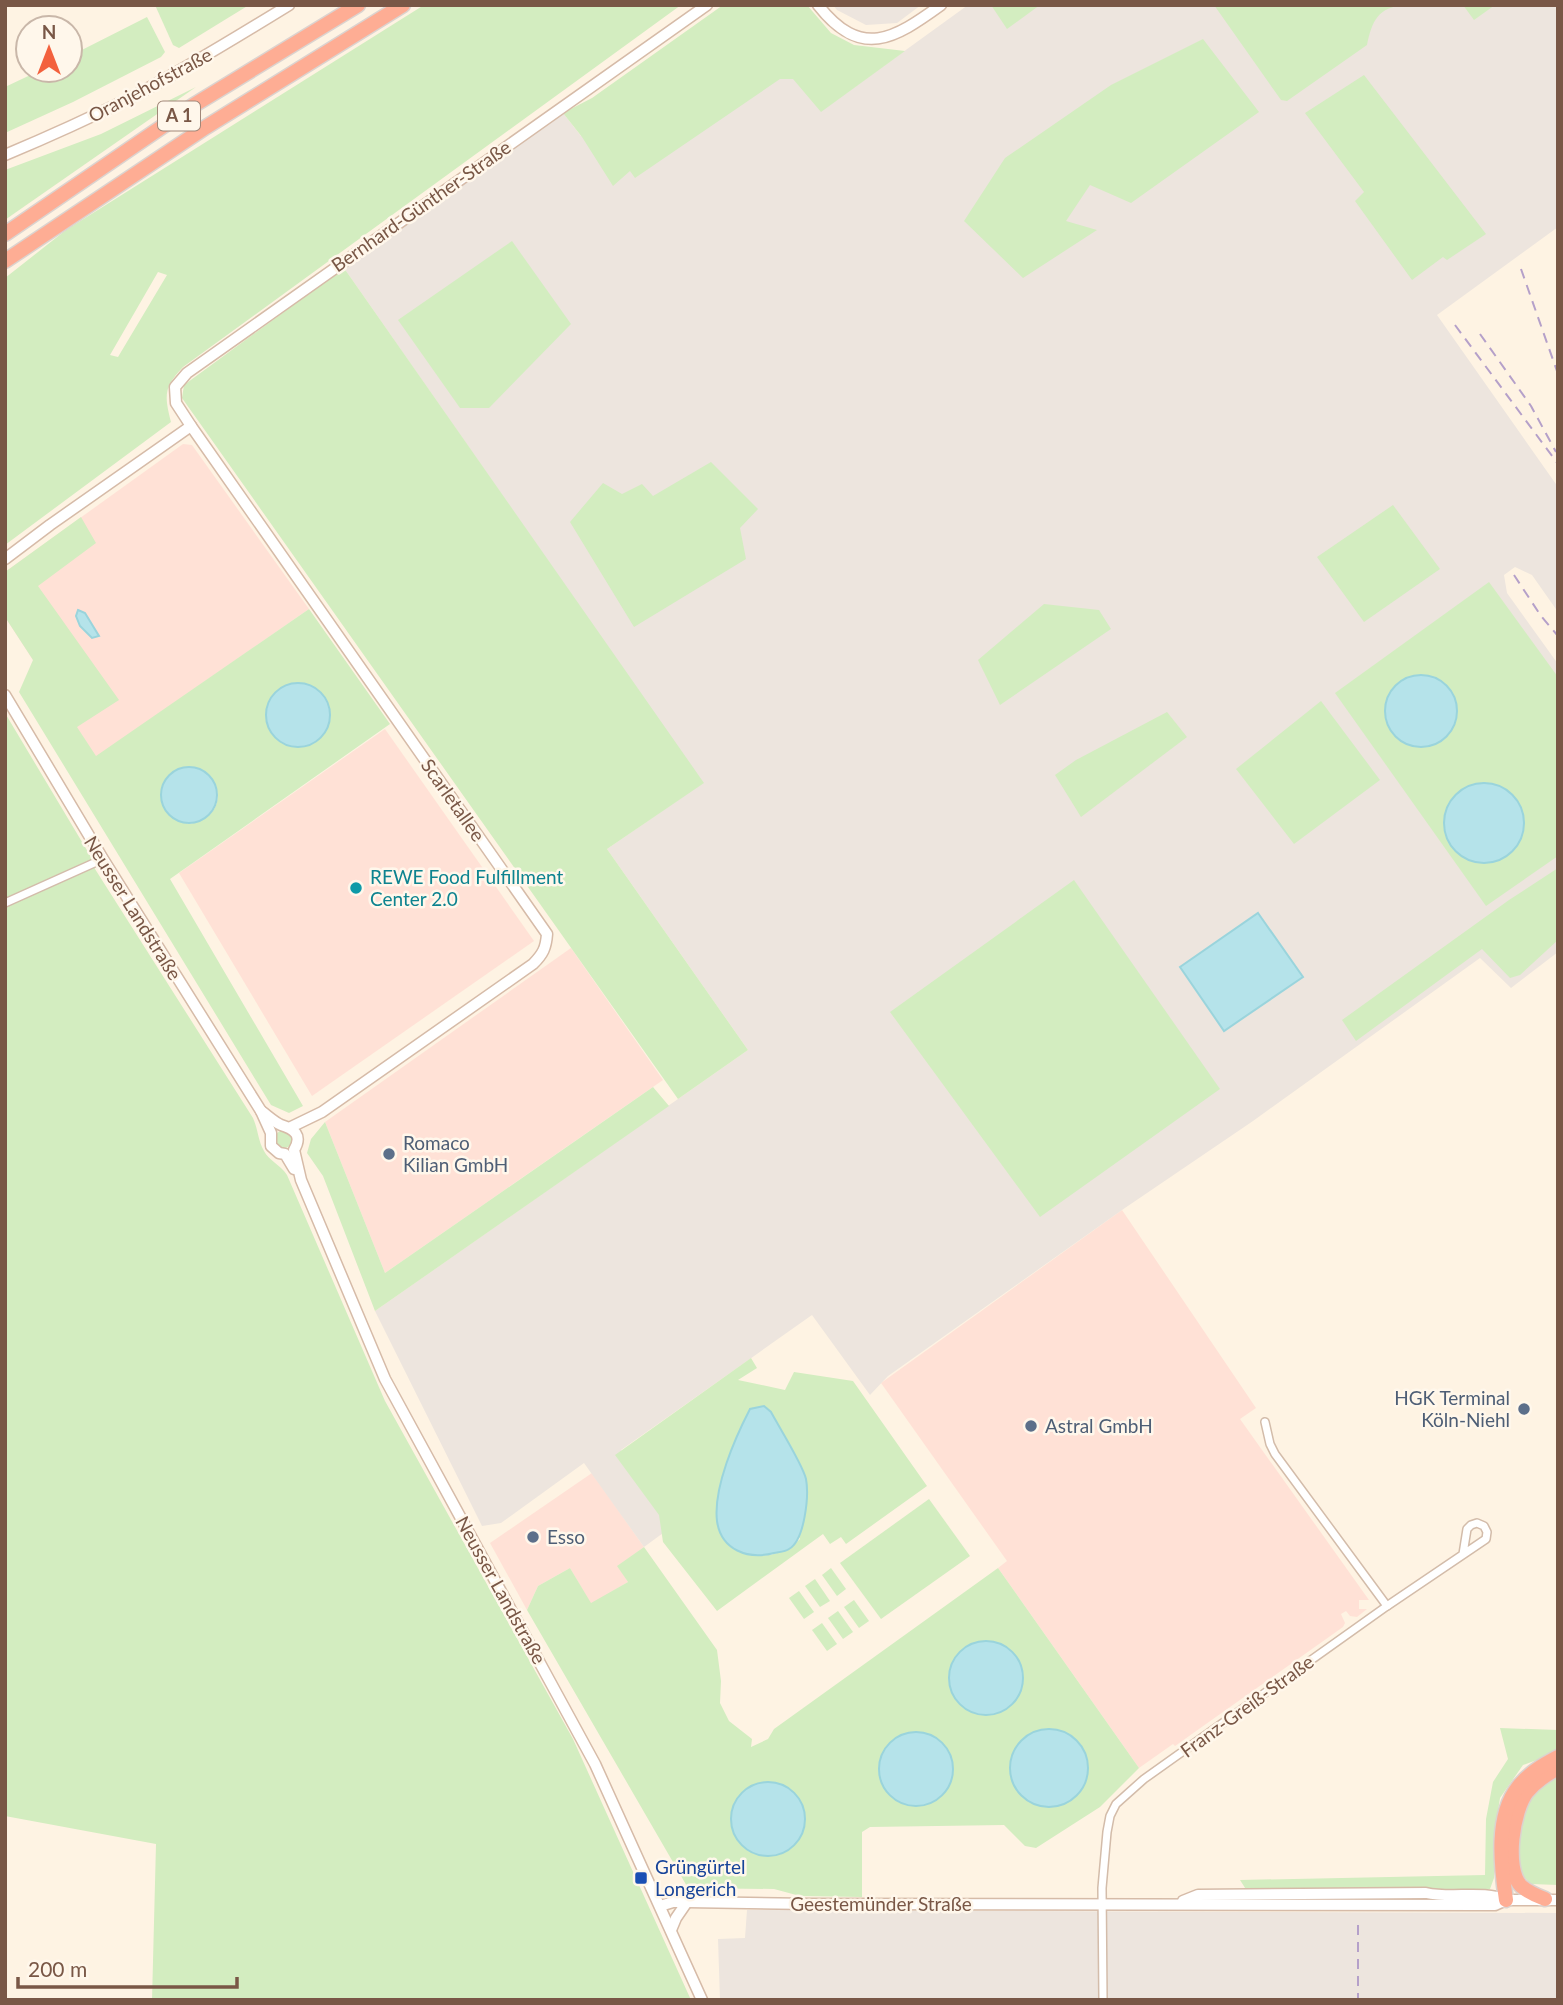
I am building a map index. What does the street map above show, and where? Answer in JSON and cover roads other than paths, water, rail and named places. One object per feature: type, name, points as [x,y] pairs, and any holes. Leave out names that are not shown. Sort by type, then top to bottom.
[{"type":"highway","name":"A 1","points":[[5,234],[194,106],[359,5]]},
{"type":"highway","name":"A 1","points":[[5,261],[238,106],[403,5]]},
{"type":"highway","points":[[1506,1900],[1502,1873],[1503,1828],[1507,1808],[1517,1788],[1526,1778],[1558,1757]]},
{"type":"highway","points":[[1506,1900],[1513,1870],[1513,1832],[1517,1811],[1526,1793],[1543,1776],[1558,1768]]},
{"type":"highway","points":[[1513,1870],[1520,1884],[1552,1900]]},
{"type":"street","name":"Oranjehofstraße","points":[[5,155],[74,126],[131,97],[289,5]]},
{"type":"street","name":"Bernhard-Günther-Straße","points":[[191,426],[174,396],[175,387],[187,373],[707,5]]},
{"type":"street","points":[[818,5],[831,22],[851,34],[873,39],[892,37],[941,5]]},
{"type":"street","points":[[5,559],[191,426]]},
{"type":"street","name":"Scarletallee","points":[[191,426],[547,934],[547,946],[533,964],[322,1112],[290,1129]]},
{"type":"street","name":"Neusser Landstraße","points":[[5,686],[8,699],[103,859],[261,1111],[271,1133],[271,1146],[279,1153],[289,1152],[385,1378],[565,1705],[595,1764],[702,2000]]},
{"type":"street","points":[[5,904],[103,859]]},
{"type":"street","name":"Neusser Landstraße","points":[[261,1111],[290,1129]]},
{"type":"street","points":[[271,1133],[290,1129],[298,1142],[289,1152]]},
{"type":"street","points":[[1265,1422],[1275,1454],[1387,1606]]},
{"type":"street","name":"Franz-Greiß-Straße","points":[[1103,1903],[1110,1816],[1126,1794],[1387,1606],[1463,1555]]},
{"type":"street","points":[[653,1890],[687,1902],[671,1930]]},
{"type":"street","name":"Geestemünder Straße","points":[[660,1906],[673,1902],[836,1905],[1495,1905],[1506,1900],[1552,1900]]},
{"type":"street","points":[[1103,1903],[1103,2000]]},
{"type":"water","points":[[78,610],[85,613],[99,636],[92,638],[80,626],[76,616]]},
{"type":"water","points":[[1421,675],[1441,681],[1451,691],[1457,711],[1451,731],[1441,741],[1421,747],[1401,741],[1391,731],[1385,711],[1391,691],[1401,681]]},
{"type":"water","points":[[298,683],[316,689],[324,697],[330,715],[324,733],[316,741],[298,747],[280,741],[272,733],[266,715],[272,697],[280,689]]},
{"type":"water","points":[[183,767],[195,767],[205,771],[213,779],[217,795],[213,811],[205,819],[195,823],[183,823],[173,819],[165,811],[161,801],[161,789],[165,779],[173,771]]},
{"type":"water","points":[[1484,783],[1499,786],[1512,795],[1521,808],[1524,823],[1521,838],[1512,851],[1499,860],[1484,863],[1469,860],[1456,851],[1447,838],[1444,823],[1447,808],[1456,795],[1469,786]]},
{"type":"water","points":[[1258,913],[1303,977],[1224,1031],[1180,967]]},
{"type":"water","points":[[764,1406],[771,1412],[800,1465],[806,1479],[807,1495],[805,1517],[794,1544],[784,1551],[755,1555],[737,1550],[724,1539],[717,1521],[717,1508],[726,1464],[744,1421],[750,1409]]},
{"type":"water","points":[[986,1641],[1000,1644],[1012,1652],[1020,1664],[1023,1678],[1020,1692],[1012,1704],[1000,1712],[986,1715],[972,1712],[960,1704],[952,1692],[949,1678],[952,1664],[960,1652],[972,1644]]},
{"type":"water","points":[[1041,1729],[1057,1729],[1071,1735],[1082,1746],[1088,1760],[1088,1776],[1082,1790],[1071,1801],[1057,1807],[1041,1807],[1027,1801],[1016,1790],[1010,1776],[1010,1760],[1016,1746],[1027,1735]]},
{"type":"water","points":[[916,1732],[937,1738],[947,1748],[953,1769],[947,1790],[937,1800],[916,1806],[895,1800],[885,1790],[879,1769],[885,1748],[895,1738]]},
{"type":"water","points":[[768,1782],[782,1785],[794,1793],[802,1805],[805,1819],[802,1833],[794,1845],[782,1853],[768,1856],[754,1853],[742,1845],[734,1833],[731,1819],[734,1805],[742,1793],[754,1785]]},
{"type":"railway","points":[[1521,269],[1558,374]]},
{"type":"railway","points":[[1455,325],[1558,464]]},
{"type":"railway","points":[[1480,334],[1531,406],[1556,452]]},
{"type":"railway","points":[[1514,575],[1558,636]]},
{"type":"railway","points":[[1358,1925],[1358,2000]]},
{"type":"place","name":"REWE Food Fulfillment Center 2.0","points":[[356,888]]},
{"type":"place","name":"Romaco Kilian GmbH","points":[[389,1154]]},
{"type":"place","name":"HGK Terminal Köln-Niehl","points":[[1524,1409]]},
{"type":"place","name":"Astral GmbH","points":[[1031,1426]]},
{"type":"place","name":"Esso","points":[[533,1537]]},
{"type":"place","name":"Grüngürtel Longerich","points":[[641,1878]]}]
